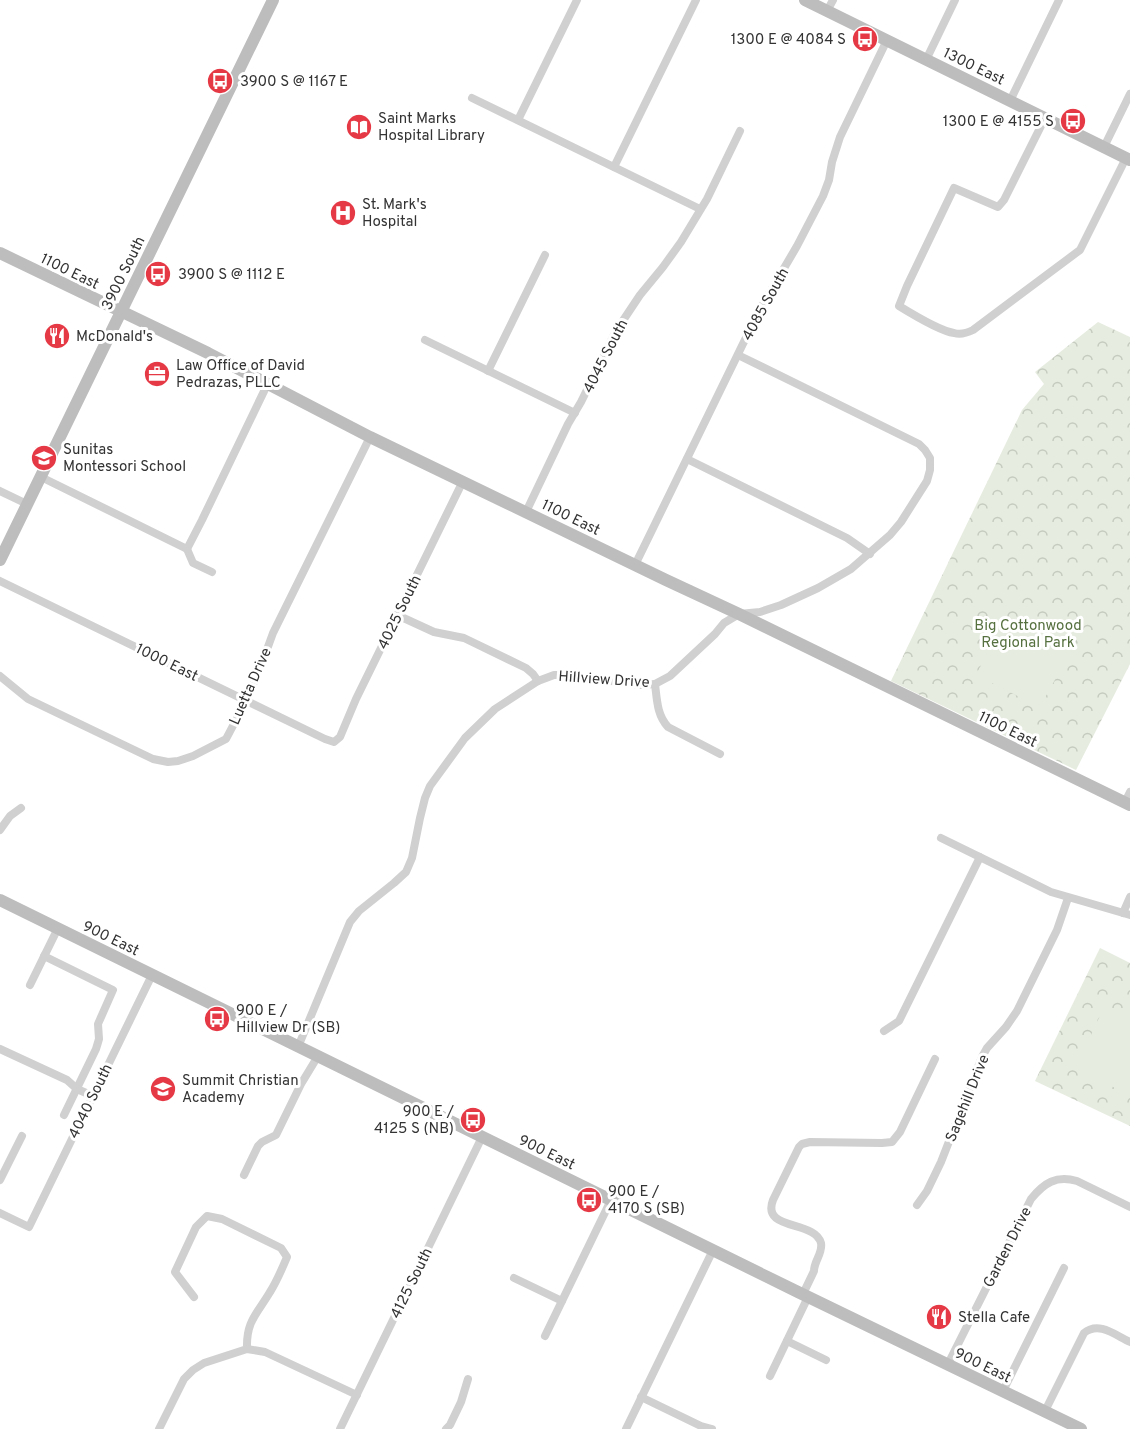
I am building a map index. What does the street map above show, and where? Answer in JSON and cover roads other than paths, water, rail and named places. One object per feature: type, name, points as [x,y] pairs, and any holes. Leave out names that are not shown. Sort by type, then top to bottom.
[{"type":"main road","name":"1300 East","points":[[805,0],[830,5],[887,40],[1128,159]]},
{"type":"main road","name":"3900 South","points":[[0,560],[122,311],[268,2]]},
{"type":"main road","name":"1100 East","points":[[0,253],[208,353],[370,437],[1128,800]]},
{"type":"main road","name":"900 East","points":[[0,900],[1046,1411],[1063,1425],[1081,1429]]},
{"type":"street","points":[[518,120],[577,0]]},
{"type":"street","points":[[614,167],[696,0]]},
{"type":"street","points":[[926,60],[955,0]]},
{"type":"street","points":[[1010,101],[1059,0]]},
{"type":"street","name":"4085 South","points":[[635,565],[759,311],[823,196],[843,130],[887,40]]},
{"type":"street","points":[[1104,147],[1130,94]]},
{"type":"street","points":[[472,98],[700,209]]},
{"type":"street","points":[[1045,118],[1004,200],[998,207],[954,188],[899,306],[952,333],[966,333],[973,330],[1080,250],[1128,159]]},
{"type":"street","name":"4045 South","points":[[526,512],[612,339],[628,312],[671,256],[700,209],[740,131]]},
{"type":"street","points":[[488,370],[545,255]]},
{"type":"street","points":[[425,340],[575,413]]},
{"type":"street","name":"Hillview Drive","points":[[298,1047],[353,917],[394,883],[410,866],[425,798],[437,776],[465,738],[486,717],[500,705],[538,681],[554,675],[641,685],[655,684],[670,676],[724,623],[740,614],[760,612],[819,588],[851,569],[870,554],[901,522],[927,481],[930,458],[925,450],[919,444],[738,355]]},
{"type":"street","points":[[187,549],[267,385]]},
{"type":"street","name":"Luetta Drive","points":[[0,676],[20,694],[36,704],[153,759],[178,761],[226,739],[246,701],[273,633],[370,437]]},
{"type":"street","points":[[687,459],[848,538],[870,554]]},
{"type":"street","points":[[41,477],[187,549],[193,564],[212,572]]},
{"type":"street","name":"4025 South","points":[[334,742],[340,737],[356,699],[463,481]]},
{"type":"street","points":[[0,491],[27,504]]},
{"type":"street","name":"1000 East","points":[[0,581],[334,742]]},
{"type":"street","points":[[397,615],[434,632],[464,638],[526,668],[538,681]]},
{"type":"street","points":[[655,684],[662,721],[668,727],[720,754]]},
{"type":"street","points":[[0,830],[10,816],[21,808]]},
{"type":"street","points":[[941,838],[1051,892],[1068,898],[1126,914],[1130,897]]},
{"type":"street","points":[[884,1031],[899,1021],[980,857]]},
{"type":"street","name":"Sagehill Drive","points":[[917,1205],[927,1191],[941,1162],[982,1057],[1017,1011],[1057,930],[1068,898]]},
{"type":"street","points":[[30,985],[58,928]]},
{"type":"street","points":[[44,956],[113,990],[98,1024],[99,1039],[96,1049],[64,1114]]},
{"type":"street","name":"4040 South","points":[[0,1213],[28,1227],[152,975]]},
{"type":"street","points":[[0,1049],[67,1080],[77,1089],[93,1096]]},
{"type":"street","points":[[244,1174],[258,1146],[276,1135],[301,1084],[318,1056]]},
{"type":"street","points":[[770,1376],[787,1341],[809,1269],[813,1267],[822,1249],[821,1241],[813,1233],[779,1220],[772,1214],[773,1200],[799,1147],[810,1142],[892,1142],[900,1132],[935,1059]]},
{"type":"street","points":[[0,1180],[22,1136]]},
{"type":"street","name":"4125 South","points":[[340,1429],[482,1137]]},
{"type":"street","name":"Garden Drive","points":[[948,1364],[1031,1199],[1039,1189],[1058,1179],[1068,1179],[1077,1181],[1130,1207]]},
{"type":"street","points":[[545,1336],[611,1200]]},
{"type":"street","points":[[194,1297],[174,1272],[196,1227],[207,1216],[222,1219],[281,1248],[287,1257],[273,1288],[252,1319],[248,1329],[247,1349]]},
{"type":"street","points":[[626,1429],[713,1250]]},
{"type":"street","points":[[1004,1392],[1064,1268]]},
{"type":"street","points":[[514,1278],[562,1301]]},
{"type":"street","points":[[1046,1411],[1084,1333],[1099,1328],[1130,1342]]},
{"type":"street","points":[[787,1341],[826,1360]]},
{"type":"street","points":[[159,1429],[184,1379],[193,1370],[204,1363],[247,1349],[265,1352],[357,1395]]},
{"type":"street","points":[[446,1429],[461,1402],[468,1379]]},
{"type":"street","points":[[641,1397],[712,1429]]},
{"type":"place","name":"1300 E @ 4084 S","points":[[865,39]]},
{"type":"place","name":"3900 S @ 1167 E","points":[[220,81]]},
{"type":"place","name":"1300 E @ 4155 S","points":[[1073,121]]},
{"type":"place","name":"Saint Marks Hospital Library","points":[[359,127]]},
{"type":"place","name":"St. Mark's Hospital","points":[[343,213]]},
{"type":"place","name":"3900 S @ 1112 E","points":[[158,274]]},
{"type":"place","name":"McDonald's","points":[[57,336]]},
{"type":"place","name":"Law Office of David Pedrazas, PLLC","points":[[157,374]]},
{"type":"place","name":"Sunitas Montessori School","points":[[44,458]]},
{"type":"place","name":"900 E / Hillview Dr (SB)","points":[[217,1019]]},
{"type":"place","name":"Summit Christian Academy","points":[[163,1089]]},
{"type":"place","name":"900 E / 4125 S (NB)","points":[[473,1120]]},
{"type":"place","name":"900 E / 4170 S (SB)","points":[[589,1200]]},
{"type":"place","name":"Stella Cafe","points":[[939,1317]]},
{"type":"park label","name":"Big Cottonwood Regional Park","points":[[1028,634]]}]
